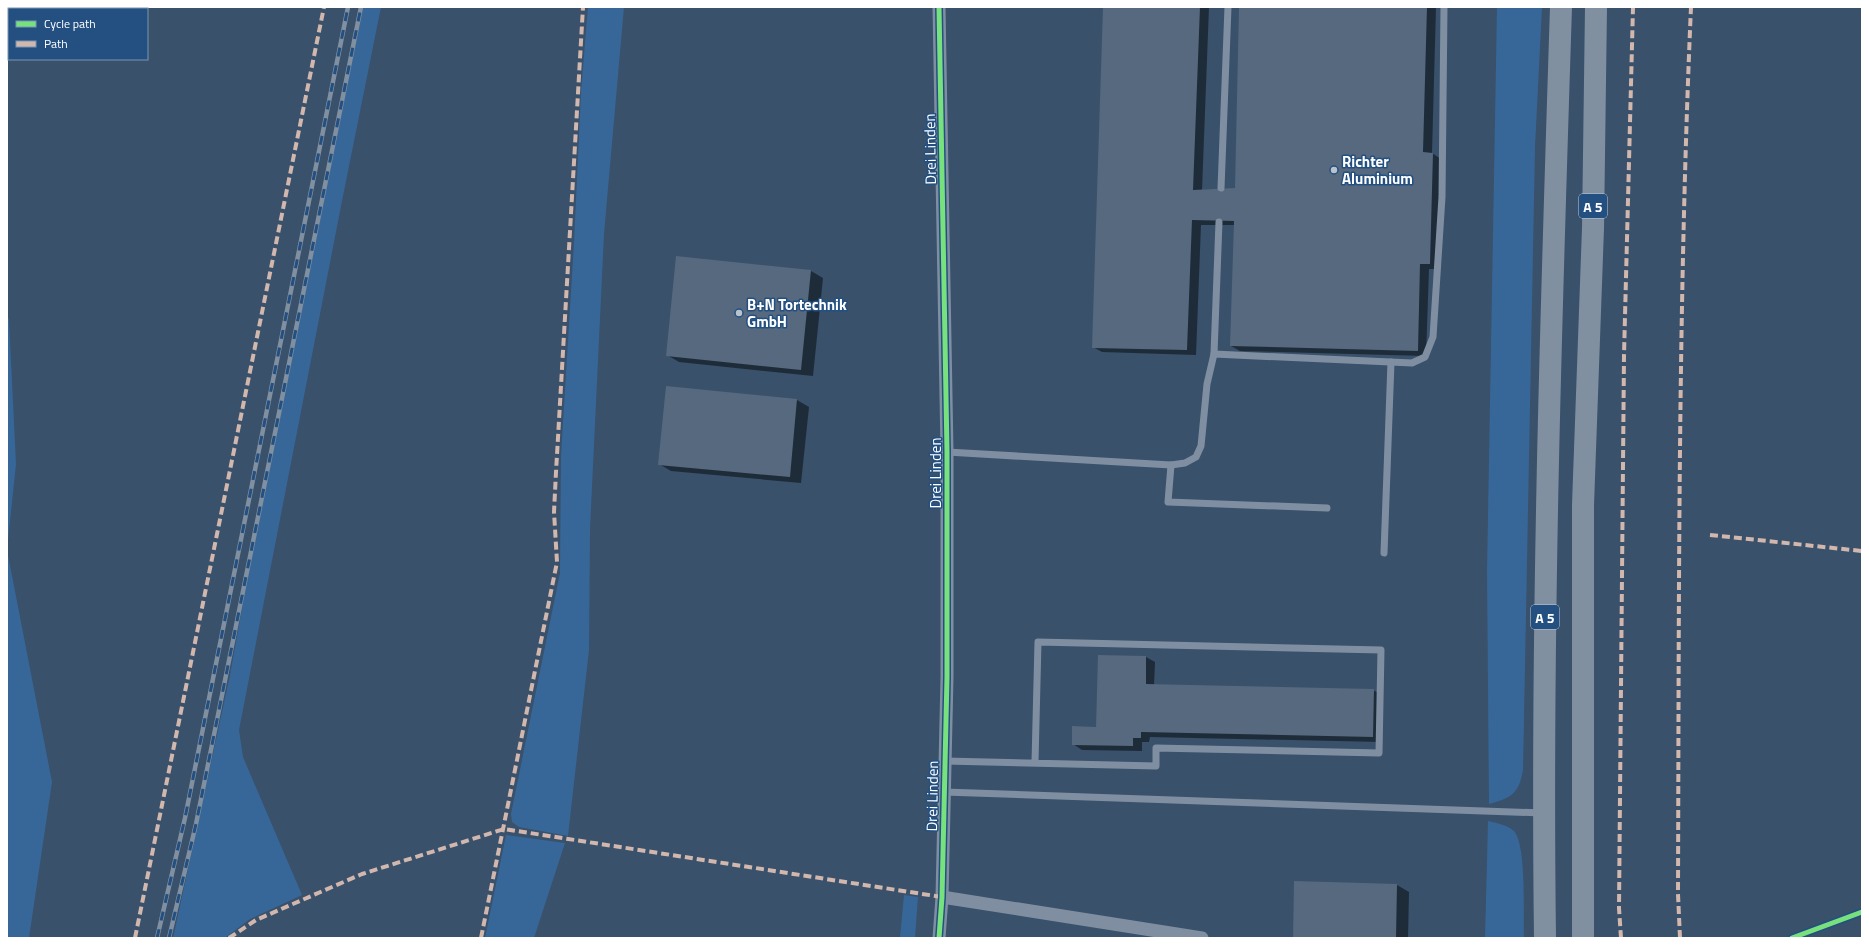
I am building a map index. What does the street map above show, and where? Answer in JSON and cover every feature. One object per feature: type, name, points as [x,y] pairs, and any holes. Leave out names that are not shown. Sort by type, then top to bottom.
[{"type":"highway","name":"A 5","points":[[1545,938],[1543,813],[1546,493],[1561,7]]},
{"type":"highway","name":"A 5","points":[[1583,938],[1583,504],[1593,228],[1596,7]]},
{"type":"street","name":"Drei Linden","points":[[938,938],[942,897],[945,761],[947,452],[939,7]]},
{"type":"street","points":[[942,897],[1202,938]]},
{"type":"lane","points":[[1220,188],[1228,7]]},
{"type":"lane","points":[[1214,354],[1412,363],[1426,357],[1433,337],[1442,197],[1444,7]]},
{"type":"lane","points":[[947,452],[1171,465],[1185,463],[1196,457],[1201,446],[1207,384],[1214,354],[1219,222]]},
{"type":"lane","points":[[1384,553],[1391,362]]},
{"type":"lane","points":[[1171,465],[1168,502],[1327,508]]},
{"type":"lane","points":[[945,761],[1156,766],[1156,748],[1379,753],[1381,650],[1038,642],[1035,762]]},
{"type":"lane","points":[[944,792],[1543,813]]},
{"type":"shaded area","points":[[363,7],[381,7],[239,730],[243,757],[302,895],[250,919],[225,938],[173,938],[230,675],[248,575]]},
{"type":"shaded area","points":[[588,7],[624,7],[604,234],[590,529],[589,650],[568,836],[519,827],[512,822],[511,814],[560,573],[561,456],[574,243],[581,92]]},
{"type":"shaded area","points":[[1497,7],[1542,7],[1535,147],[1523,770],[1519,785],[1513,794],[1503,800],[1489,804],[1487,572]]},
{"type":"shaded area","points":[[7,314],[9,320],[16,464],[7,550]]},
{"type":"shaded area","points":[[7,550],[52,782],[29,938],[7,938]]},
{"type":"shaded area","points":[[1488,821],[1509,827],[1514,831],[1518,839],[1523,866],[1524,938],[1485,938]]},
{"type":"shaded area","points":[[506,835],[565,843],[534,938],[485,938]]},
{"type":"shaded area","points":[[904,895],[918,897],[915,938],[900,938]]},
{"type":"building","name":"Richter Aluminium","points":[[1103,7],[1200,7],[1193,190],[1235,188],[1239,7],[1427,7],[1423,152],[1433,153],[1430,264],[1420,264],[1418,351],[1230,346],[1234,221],[1192,220],[1187,350],[1092,348]]},
{"type":"building","name":"B+N Tortechnik GmbH","points":[[676,256],[811,270],[801,370],[666,356]]},
{"type":"building","points":[[666,386],[797,399],[790,477],[658,465]]},
{"type":"building","points":[[1098,655],[1146,656],[1146,684],[1374,689],[1373,737],[1141,732],[1141,738],[1133,738],[1133,746],[1072,745],[1072,726],[1096,727]]},
{"type":"building","points":[[1294,881],[1397,884],[1396,938],[1293,938]]},
{"type":"railway","points":[[157,938],[185,818],[348,7]]},
{"type":"railway","points":[[169,938],[196,824],[361,7]]},
{"type":"marked path","points":[[135,938],[324,7]]},
{"type":"marked path","points":[[481,938],[557,562],[554,512],[583,7]]},
{"type":"marked path","points":[[1621,938],[1619,908],[1624,355],[1633,7]]},
{"type":"marked path","points":[[1680,938],[1678,894],[1681,339],[1691,7]]},
{"type":"marked path","points":[[1710,535],[1862,551]]},
{"type":"marked path","points":[[229,938],[256,920],[362,874],[504,829],[942,897]]},
{"type":"cycle path","points":[[939,7],[947,452],[947,677],[942,897],[939,938]]},
{"type":"cycle path","points":[[1792,938],[1862,912]]},
{"type":"place","name":"Richter Aluminium","points":[[1334,170]]},
{"type":"place","name":"B+N Tortechnik GmbH","points":[[739,313]]}]
